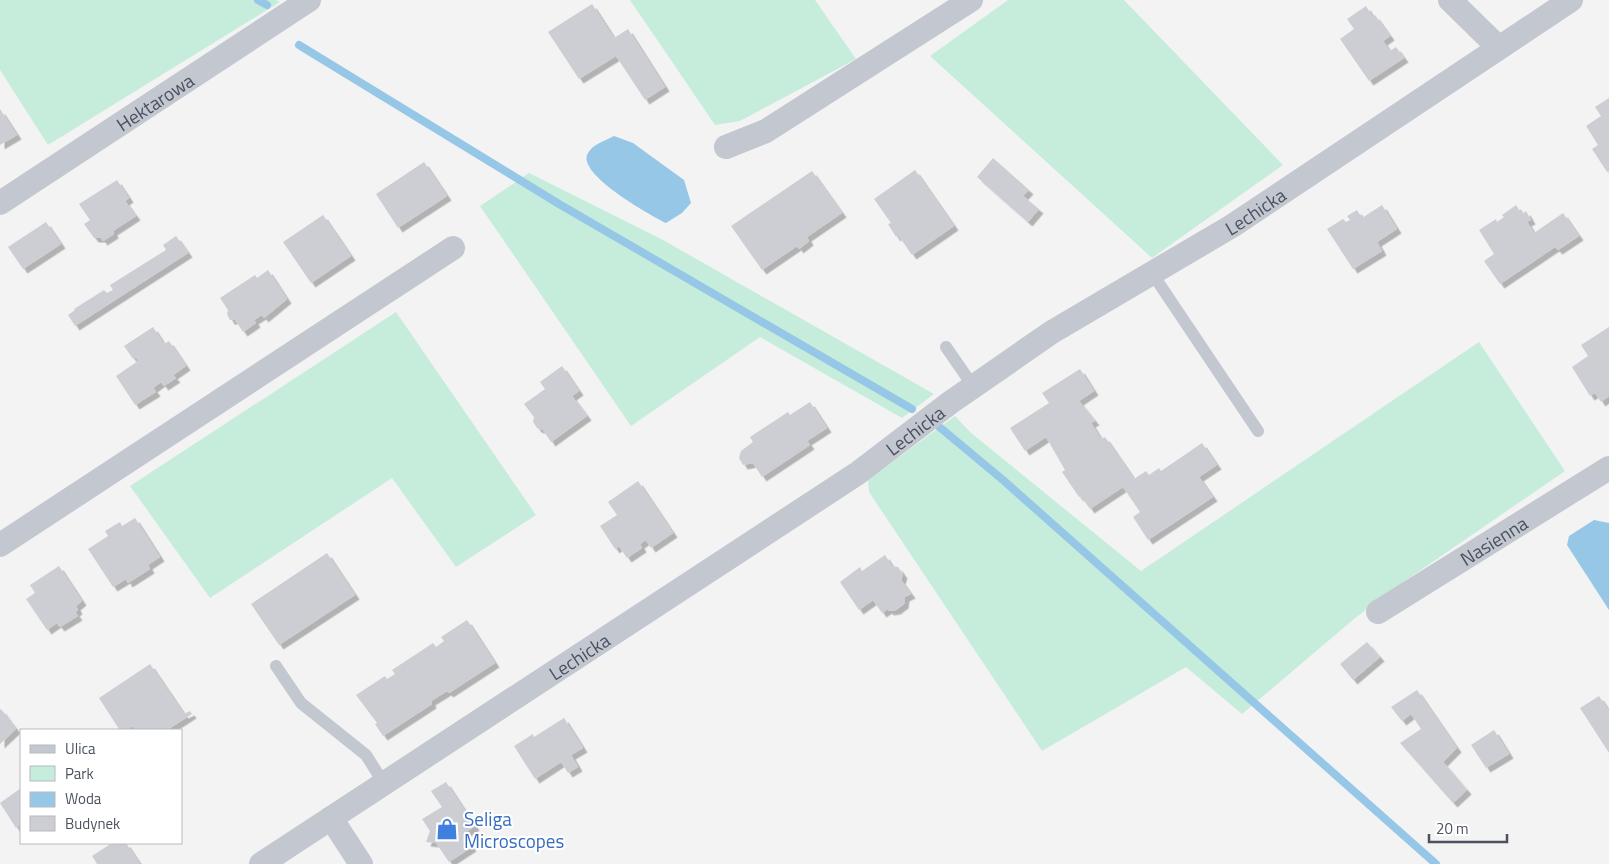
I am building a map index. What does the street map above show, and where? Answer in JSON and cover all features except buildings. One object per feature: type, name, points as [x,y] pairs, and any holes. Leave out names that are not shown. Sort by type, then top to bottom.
[{"type":"street","name":"Hektarowa","points":[[0,203],[309,0]]},
{"type":"street","points":[[726,147],[766,131],[971,0]]},
{"type":"street","points":[[1450,0],[1498,47]]},
{"type":"street","name":"Lechicka","points":[[261,864],[383,782],[858,473],[973,386],[1052,332],[1232,226],[1571,0]]},
{"type":"street","points":[[0,544],[453,248]]},
{"type":"street","name":"Nasienna","points":[[1378,612],[1609,468]]},
{"type":"street","points":[[331,818],[360,864]]},
{"type":"lane","points":[[1152,273],[1258,431]]},
{"type":"lane","points":[[946,347],[973,386]]},
{"type":"lane","points":[[276,666],[300,703],[366,755],[383,782]]},
{"type":"green space","points":[[0,0],[276,0],[280,2],[48,145],[0,70]]},
{"type":"green space","points":[[630,0],[815,0],[856,59],[740,121],[715,125]]},
{"type":"green space","points":[[1008,0],[1124,0],[1283,165],[1152,258],[930,56]]},
{"type":"green space","points":[[529,173],[663,240],[934,394],[902,418],[760,337],[631,426],[480,206]]},
{"type":"green space","points":[[396,312],[536,515],[456,567],[392,478],[210,598],[130,486]]},
{"type":"green space","points":[[1479,342],[1565,471],[1389,592],[1354,619],[1242,714],[1186,667],[1042,751],[869,492],[868,480],[955,416],[970,432],[1141,571]]},
{"type":"water","points":[[614,136],[633,143],[684,180],[691,203],[682,213],[666,223],[631,203],[603,182],[592,171],[587,161],[588,153],[596,145]]},
{"type":"water","points":[[1594,520],[1609,523],[1609,610],[1567,545],[1569,536]]},
{"type":"waterway","points":[[258,0],[267,5]]},
{"type":"waterway","points":[[299,45],[559,204],[912,409]]},
{"type":"waterway","points":[[937,425],[1003,480],[1436,864]]},
{"type":"place","name":"Seliga Microscopes","points":[[447,829]]}]
